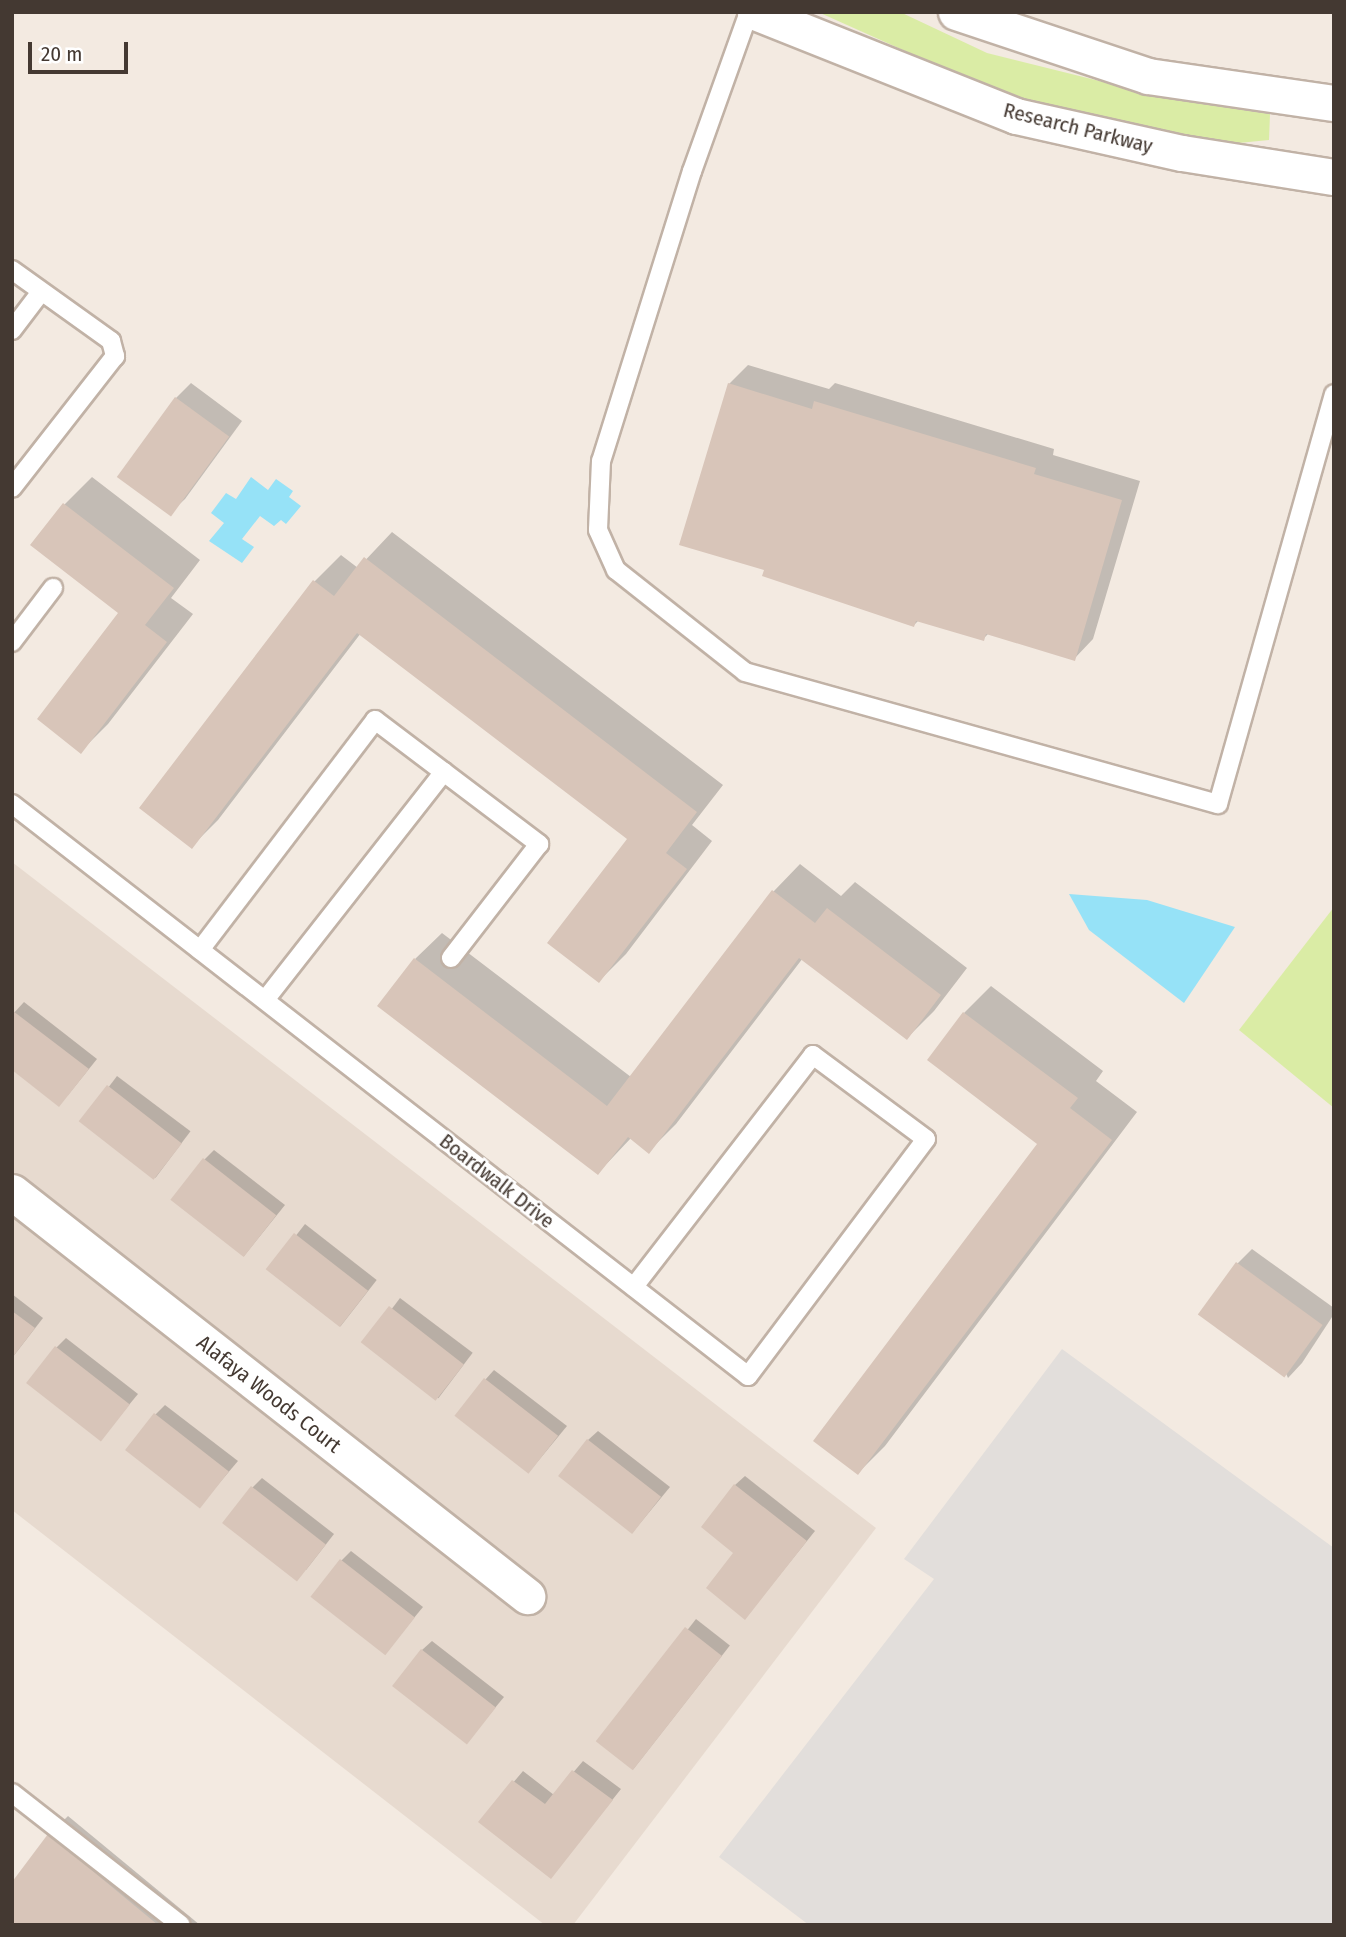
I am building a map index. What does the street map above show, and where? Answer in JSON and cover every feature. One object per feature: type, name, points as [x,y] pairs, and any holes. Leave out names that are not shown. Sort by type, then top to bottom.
[{"type":"street","name":"Research Parkway","points":[[755,12],[1016,116],[1182,153],[1334,177]]},
{"type":"street","points":[[956,12],[1147,76],[1334,103]]},
{"type":"street","name":"Alafaya Woods Court","points":[[12,1192],[527,1596]]},
{"type":"lane","points":[[749,12],[692,171],[601,461],[598,530],[616,570],[745,672],[1218,804],[1334,394]]},
{"type":"lane","points":[[12,270],[111,341],[115,356],[12,488]]},
{"type":"lane","points":[[12,330],[41,292]]},
{"type":"lane","points":[[12,642],[53,588]]},
{"type":"lane","points":[[200,950],[375,720],[539,844],[451,958]]},
{"type":"lane","points":[[265,1000],[444,772]]},
{"type":"lane","name":"Boardwalk Drive","points":[[12,804],[748,1376],[926,1139],[813,1055],[635,1287]]},
{"type":"lane","points":[[12,1793],[181,1925]]},
{"type":"shaded area","points":[[12,862],[876,1528],[573,1925],[545,1925],[12,1510]]},
{"type":"shaded area","points":[[1062,1349],[1334,1548],[1334,1925],[809,1925],[719,1857],[934,1579],[904,1559]]},
{"type":"green space","points":[[818,12],[900,12],[987,53],[1176,100],[1270,114],[1269,140],[1218,145],[999,93]]},
{"type":"green space","points":[[1334,907],[1334,1108],[1239,1030]]},
{"type":"water","points":[[251,477],[268,490],[276,479],[293,491],[289,497],[301,506],[286,524],[281,520],[274,526],[260,516],[242,539],[254,547],[242,563],[209,541],[224,523],[211,513],[226,493],[236,499]]},
{"type":"water","points":[[1069,894],[1147,900],[1235,927],[1184,1003],[1089,930]]},
{"type":"building","points":[[728,383],[812,409],[814,401],[1036,468],[1034,474],[1122,500],[1075,661],[986,634],[984,641],[916,621],[914,627],[762,576],[764,570],[679,545]]},
{"type":"building","points":[[175,397],[229,436],[171,516],[117,477]]},
{"type":"building","points":[[63,503],[174,588],[145,625],[167,642],[81,754],[37,719],[118,613],[30,545]]},
{"type":"building","points":[[364,557],[697,812],[666,853],[687,869],[599,983],[547,943],[627,839],[357,633],[192,849],[139,808],[313,580],[334,596]]},
{"type":"building","points":[[772,890],[815,923],[827,908],[941,995],[907,1040],[799,958],[649,1154],[628,1137],[598,1175],[377,1006],[414,958],[607,1106]]},
{"type":"building","points":[[13,1011],[89,1069],[59,1107],[12,1070]]},
{"type":"building","points":[[963,1012],[1078,1098],[1070,1108],[1112,1140],[858,1475],[813,1441],[1037,1144],[927,1060]]},
{"type":"building","points":[[107,1085],[182,1143],[154,1180],[79,1121]]},
{"type":"building","points":[[203,1158],[276,1215],[244,1257],[170,1200]]},
{"type":"building","points":[[294,1233],[368,1291],[340,1327],[266,1269]]},
{"type":"building","points":[[1236,1262],[1323,1325],[1284,1377],[1198,1315]]},
{"type":"building","points":[[389,1306],[464,1364],[436,1401],[361,1342]]},
{"type":"building","points":[[12,1311],[35,1328],[12,1358]]},
{"type":"building","points":[[55,1346],[130,1404],[101,1442],[26,1383]]},
{"type":"building","points":[[484,1378],[558,1436],[529,1474],[454,1416]]},
{"type":"building","points":[[154,1413],[229,1471],[200,1509],[125,1450]]},
{"type":"building","points":[[587,1439],[661,1497],[632,1534],[558,1476]]},
{"type":"building","points":[[734,1484],[807,1541],[745,1620],[706,1588],[733,1553],[701,1527]]},
{"type":"building","points":[[251,1486],[326,1544],[297,1582],[222,1523]]},
{"type":"building","points":[[340,1559],[415,1617],[385,1655],[310,1597]]},
{"type":"building","points":[[685,1627],[722,1656],[633,1770],[596,1741]]},
{"type":"building","points":[[421,1649],[496,1707],[467,1745],[392,1686]]},
{"type":"building","points":[[572,1770],[613,1800],[551,1879],[478,1822],[512,1780],[545,1804]]},
{"type":"building","points":[[48,1834],[158,1925],[12,1925],[12,1882]]}]
